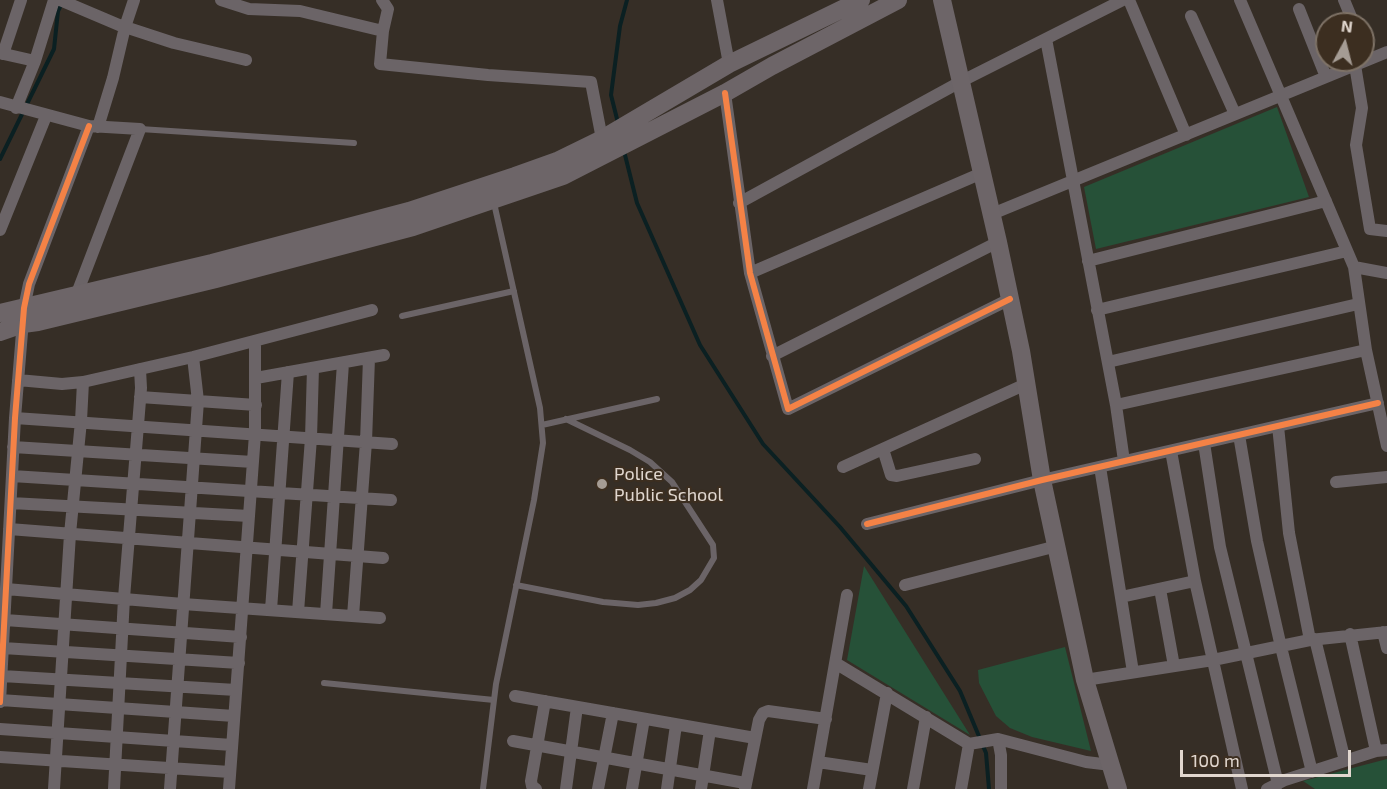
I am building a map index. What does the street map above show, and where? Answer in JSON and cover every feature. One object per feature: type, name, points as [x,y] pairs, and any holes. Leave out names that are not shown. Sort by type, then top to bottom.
[{"type":"main road","points":[[0,313],[24,316],[38,322],[228,276],[413,227],[492,193],[557,161],[606,146],[635,130],[729,64],[861,0]]},
{"type":"main road","points":[[635,130],[725,93],[898,0]]},
{"type":"main road","points":[[942,0],[1010,299],[1042,480],[1085,680],[1118,789]]},
{"type":"main road","points":[[0,332],[24,316],[76,296],[409,211],[492,193]]},
{"type":"street","points":[[21,0],[1,53],[35,61]]},
{"type":"street","points":[[16,108],[35,61],[54,0]]},
{"type":"street","points":[[60,0],[125,27],[174,43],[246,60]]},
{"type":"street","points":[[134,0],[113,78],[29,284],[15,418],[0,701],[234,716]]},
{"type":"street","points":[[221,0],[249,9],[300,11],[383,32]]},
{"type":"street","points":[[717,0],[729,64]]},
{"type":"street","points":[[739,203],[962,81],[1123,0]]},
{"type":"street","points":[[1129,0],[1186,135]]},
{"type":"street","points":[[1240,0],[1354,267],[1366,350],[1387,446]]},
{"type":"street","points":[[387,3],[380,64],[591,82],[606,146]]},
{"type":"street","points":[[1299,9],[1326,77]]},
{"type":"street","points":[[1191,16],[1236,114]]},
{"type":"street","points":[[1046,39],[1125,461]]},
{"type":"street","points":[[992,214],[1338,72]]},
{"type":"street","points":[[1356,72],[1362,108],[1356,145],[1370,229],[1387,231]]},
{"type":"street","points":[[725,93],[750,273],[788,409],[1010,299]]},
{"type":"street","points":[[0,102],[16,108],[94,126],[141,129],[76,296]]},
{"type":"street","points":[[0,230],[41,114]]},
{"type":"street","points":[[750,273],[982,173]]},
{"type":"street","points":[[1088,261],[1326,201]]},
{"type":"street","points":[[772,356],[998,242]]},
{"type":"street","points":[[1097,310],[1347,251]]},
{"type":"street","points":[[1354,267],[1387,273]]},
{"type":"street","points":[[1108,362],[1358,304]]},
{"type":"street","points":[[18,380],[62,384],[83,382],[193,357],[372,310]]},
{"type":"street","points":[[229,789],[255,434],[255,341]]},
{"type":"street","points":[[1116,405],[1366,350]]},
{"type":"street","points":[[256,378],[384,355]]},
{"type":"street","points":[[170,789],[198,401],[193,357]]},
{"type":"street","points":[[353,616],[366,442],[369,358]]},
{"type":"street","points":[[326,614],[342,363]]},
{"type":"street","points":[[298,612],[314,368]]},
{"type":"street","points":[[114,789],[124,598],[136,455],[140,369]]},
{"type":"street","points":[[271,610],[288,372]]},
{"type":"street","points":[[54,789],[70,534],[79,451],[83,382]]},
{"type":"street","points":[[843,467],[1026,384]]},
{"type":"street","points":[[140,397],[256,405]]},
{"type":"street","points":[[867,524],[1042,480],[1378,403]]},
{"type":"street","points":[[15,418],[392,444]]},
{"type":"street","points":[[1278,426],[1289,533],[1313,639],[1345,761]]},
{"type":"street","points":[[1239,435],[1257,541],[1312,772]]},
{"type":"street","points":[[1204,443],[1220,547],[1277,784]]},
{"type":"street","points":[[13,447],[253,462]]},
{"type":"street","points":[[883,449],[891,475],[897,476],[975,459]]},
{"type":"street","points":[[1171,451],[1195,581],[1242,789]]},
{"type":"street","points":[[1100,467],[1133,672]]},
{"type":"street","points":[[12,476],[391,500]]},
{"type":"street","points":[[1336,482],[1387,477]]},
{"type":"street","points":[[11,503],[249,516]]},
{"type":"street","points":[[9,529],[383,558]]},
{"type":"street","points":[[905,585],[1057,546]]},
{"type":"street","points":[[1121,597],[1195,581]]},
{"type":"street","points":[[6,589],[380,618]]},
{"type":"street","points":[[1160,589],[1174,666]]},
{"type":"street","points":[[813,789],[848,595]]},
{"type":"street","points":[[5,620],[241,637]]},
{"type":"street","points":[[1085,680],[1213,660],[1313,639],[1350,634],[1385,632],[1387,648]]},
{"type":"street","points":[[1277,784],[1381,751],[1350,634]]},
{"type":"street","points":[[3,648],[239,663]]},
{"type":"street","points":[[837,664],[926,717],[977,742],[998,740],[1086,762],[1111,765]]},
{"type":"street","points":[[2,676],[236,690]]},
{"type":"street","points":[[869,789],[886,693]]},
{"type":"street","points":[[515,696],[755,738]]},
{"type":"street","points":[[536,789],[531,781],[545,701]]},
{"type":"street","points":[[566,789],[577,707]]},
{"type":"street","points":[[513,741],[704,776],[745,786],[759,720],[763,713],[768,711],[826,719]]},
{"type":"street","points":[[598,789],[613,713]]},
{"type":"street","points":[[913,789],[926,717]]},
{"type":"street","points":[[632,789],[644,719]]},
{"type":"street","points":[[667,789],[676,724]]},
{"type":"street","points":[[0,729],[232,745]]},
{"type":"street","points":[[701,789],[710,730]]},
{"type":"street","points":[[998,740],[1001,755],[1001,789]]},
{"type":"street","points":[[962,789],[977,742]]},
{"type":"street","points":[[0,757],[230,772]]},
{"type":"street","points":[[818,762],[872,770]]},
{"type":"street","points":[[1277,784],[1299,789]]},
{"type":"lane","points":[[141,129],[354,143]]},
{"type":"lane","points":[[483,789],[494,700],[534,500],[543,443],[543,425],[492,193]]},
{"type":"lane","points":[[402,316],[514,291]]},
{"type":"lane","points":[[543,425],[657,399]]},
{"type":"lane","points":[[516,585],[603,602],[638,605],[656,603],[675,598],[690,590],[700,580],[714,558],[713,545],[672,482],[650,462],[630,450],[566,419]]},
{"type":"lane","points":[[324,683],[494,700]]},
{"type":"green space","points":[[1277,107],[1309,197],[1096,249],[1084,187]]},
{"type":"green space","points":[[864,566],[970,735],[847,660]]},
{"type":"green space","points":[[1065,647],[1091,751],[1032,737],[1010,728],[996,716],[979,683],[978,670]]},
{"type":"green space","points":[[1387,759],[1387,789],[1315,789],[1303,781]]},
{"type":"waterway","points":[[618,123],[611,95],[620,26],[627,0]]},
{"type":"waterway","points":[[0,159],[54,49],[58,11],[62,3]]},
{"type":"waterway","points":[[624,151],[637,203],[700,345],[763,444],[840,527],[906,606],[960,691],[986,753],[989,789]]},
{"type":"cycle path","points":[[725,93],[750,273],[788,409],[1010,299]]},
{"type":"cycle path","points":[[0,702],[15,418],[24,308],[29,284],[89,126]]},
{"type":"cycle path","points":[[867,524],[1042,480],[1378,403]]},
{"type":"place","name":"Police Public School","points":[[602,484]]}]
